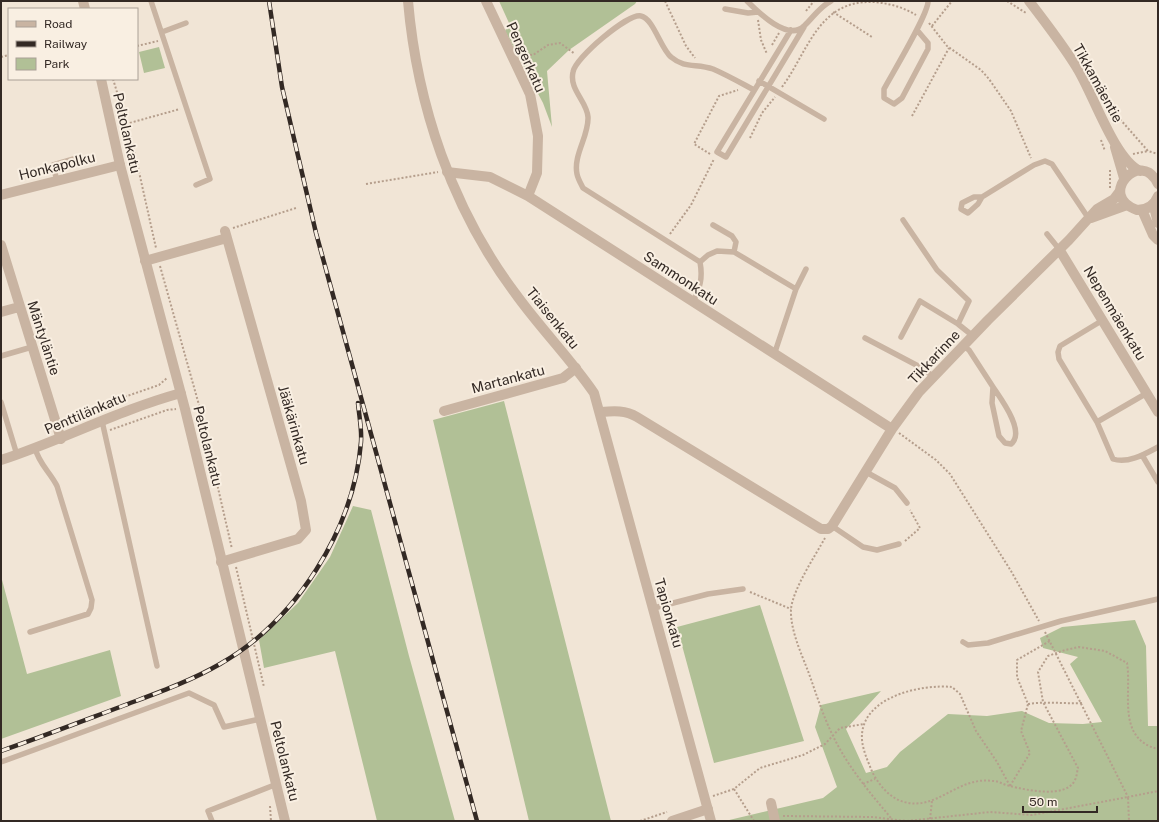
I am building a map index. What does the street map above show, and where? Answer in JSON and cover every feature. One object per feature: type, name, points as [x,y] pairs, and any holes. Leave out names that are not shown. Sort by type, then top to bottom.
[{"type":"street","name":"Tiaisenkatu","points":[[408,1],[413,49],[419,81],[447,172],[467,216],[514,293],[576,368],[594,393],[600,412]]},
{"type":"street","name":"Pengerkatu","points":[[486,1],[530,94],[538,136],[537,172],[528,196]]},
{"type":"street","name":"Tikkamäentie","points":[[1029,1],[1077,68],[1114,141],[1132,167],[1151,174],[1158,184]]},
{"type":"street","name":"Peltolankatu","points":[[101,80],[120,165],[176,374],[285,821]]},
{"type":"street","name":"Tikkamäentie","points":[[1114,141],[1124,178]]},
{"type":"street","name":"Honkapolku","points":[[1,195],[120,165]]},
{"type":"street","points":[[1140,170],[1128,174],[1124,178],[1120,191],[1123,201],[1127,205],[1137,210],[1142,210],[1152,205],[1157,198]]},
{"type":"street","name":"Sammonkatu","points":[[447,172],[490,177],[528,196],[774,355],[897,428]]},
{"type":"street","name":"Tikkarinne","points":[[834,528],[866,472],[920,392],[963,346],[1089,219],[1097,209],[1114,199],[1120,191]]},
{"type":"street","points":[[1157,198],[1154,207],[1158,223]]},
{"type":"street","name":"Tikkarinne","points":[[1089,219],[1127,205]]},
{"type":"street","points":[[1142,210],[1158,240]]},
{"type":"street","points":[[145,261],[226,234]]},
{"type":"street","name":"Jääkärinkatu","points":[[221,562],[298,539],[306,530],[301,501],[226,234]]},
{"type":"street","name":"Mäntyläntie","points":[[1,245],[19,307],[57,427],[62,438]]},
{"type":"street","name":"Nepenmäenkatu","points":[[1059,249],[1158,412]]},
{"type":"street","points":[[1,312],[19,307]]},
{"type":"street","name":"Martankatu","points":[[444,411],[563,378],[576,368]]},
{"type":"street","name":"Penttilänkatu","points":[[1,460],[18,455],[154,401],[180,393]]},
{"type":"street","points":[[600,412],[617,410],[628,412],[821,529],[834,528]]},
{"type":"street","name":"Tapionkatu","points":[[600,412],[633,539],[654,608],[711,821]]},
{"type":"street","points":[[771,803],[775,818]]},
{"type":"street","points":[[672,821],[708,809]]},
{"type":"lane","points":[[151,1],[210,179],[196,185]]},
{"type":"lane","points":[[747,1],[758,12],[774,24],[791,30],[804,27]]},
{"type":"lane","points":[[791,30],[717,152],[726,157],[804,27],[824,5],[831,1]]},
{"type":"lane","points":[[917,30],[928,43],[928,49],[902,98],[894,104],[884,98],[884,89],[925,15],[928,1]]},
{"type":"lane","points":[[725,10],[748,13],[758,12]]},
{"type":"lane","points":[[692,302],[700,288],[702,274],[700,262],[583,188],[577,173],[578,158],[588,118],[586,109],[574,87],[573,72],[580,58],[596,44],[635,16],[643,16],[648,21],[669,56],[680,64],[702,66],[754,90]]},
{"type":"lane","points":[[162,32],[186,23]]},
{"type":"lane","points":[[759,82],[824,119]]},
{"type":"lane","points":[[57,181],[53,165],[77,158]]},
{"type":"lane","points":[[982,197],[1034,165],[1045,161],[1052,164],[1089,219]]},
{"type":"lane","points":[[903,220],[937,270],[969,301],[958,324]]},
{"type":"lane","points":[[713,225],[732,236],[736,242],[734,252]]},
{"type":"lane","points":[[1047,234],[1059,249]]},
{"type":"lane","points":[[700,262],[708,255],[717,251],[734,252],[796,289]]},
{"type":"lane","points":[[774,355],[796,289],[806,269]]},
{"type":"lane","points":[[901,337],[920,301],[958,324],[973,336]]},
{"type":"lane","points":[[1103,320],[1060,346],[1058,352],[1059,360],[1097,422],[1113,459],[1120,461],[1142,455],[1158,447]]},
{"type":"lane","points":[[865,338],[922,368],[934,377]]},
{"type":"lane","points":[[963,346],[969,350],[1007,407],[1016,435],[1015,440],[1011,444],[1005,443],[999,436],[992,403],[993,387]]},
{"type":"lane","points":[[1,356],[32,347]]},
{"type":"lane","points":[[1097,422],[1147,393]]},
{"type":"lane","points":[[1,401],[18,455]]},
{"type":"lane","points":[[102,421],[157,666]]},
{"type":"lane","points":[[30,632],[88,614],[92,608],[92,600],[57,486],[40,461],[35,448]]},
{"type":"lane","points":[[1142,455],[1158,482]]},
{"type":"lane","points":[[866,472],[895,488],[907,504]]},
{"type":"lane","points":[[834,528],[863,547],[877,550],[899,544]]},
{"type":"lane","points":[[654,608],[708,594],[742,589]]},
{"type":"lane","points":[[963,642],[968,645],[988,642],[1042,626],[1158,599]]},
{"type":"lane","points":[[1,762],[189,693],[214,705],[224,727],[260,719]]},
{"type":"lane","points":[[212,821],[208,811],[277,784]]},
{"type":"path","points":[[665,1],[686,46],[702,66]]},
{"type":"path","points":[[932,26],[952,1]]},
{"type":"path","points":[[1006,1],[1028,15]]},
{"type":"path","points":[[824,5],[842,20],[872,37]]},
{"type":"path","points":[[758,12],[761,40],[768,56]]},
{"type":"path","points":[[138,46],[165,40]]},
{"type":"path","points":[[512,56],[517,54],[533,55],[548,45],[560,43],[580,58]]},
{"type":"path","points":[[912,116],[949,48]]},
{"type":"path","points":[[113,80],[146,199],[158,257],[189,370],[264,690]]},
{"type":"path","points":[[666,241],[691,205],[715,157],[694,144],[719,96],[747,86]]},
{"type":"path","points":[[750,138],[762,113],[784,86]]},
{"type":"path","points":[[126,124],[186,108]]},
{"type":"path","points":[[1112,110],[1148,151],[1158,154]]},
{"type":"path","points":[[1099,136],[1105,150]]},
{"type":"path","points":[[366,184],[438,172],[436,165]]},
{"type":"path","points":[[226,234],[296,208]]},
{"type":"path","points":[[57,427],[104,404],[159,385],[168,377],[189,370]]},
{"type":"path","points":[[897,428],[898,432],[936,460],[950,474],[1011,571],[1057,653],[1128,797],[1129,821]]},
{"type":"path","points":[[899,544],[920,528],[907,504]]},
{"type":"path","points":[[834,528],[826,537],[804,575],[791,609],[800,652],[833,737],[863,784],[891,818]]},
{"type":"path","points":[[742,589],[791,609]]},
{"type":"path","points":[[1010,786],[1030,753],[1021,731],[1028,704],[1018,677],[1017,660],[1050,641]]},
{"type":"path","points":[[1010,786],[997,762],[976,731],[960,694],[952,687],[922,687],[890,698],[877,707],[865,724],[862,734],[864,753],[875,779],[886,791],[903,802],[922,804],[932,801],[954,788],[975,781],[993,781],[1010,786],[1036,792],[1064,789],[1075,781],[1078,768],[1043,702],[1038,672],[1048,656],[1079,647],[1105,651],[1126,663],[1129,676],[1127,711],[1136,735],[1148,746],[1158,749]]},
{"type":"path","points":[[1028,704],[1043,702],[1064,704],[1082,703]]},
{"type":"path","points":[[705,799],[734,789],[760,768],[803,755],[833,737],[840,728],[865,724]]},
{"type":"path","points":[[863,784],[875,779]]},
{"type":"path","points":[[734,789],[754,821]]},
{"type":"path","points":[[775,818],[891,818],[906,821],[990,812],[1032,815],[1158,791]]},
{"type":"path","points":[[930,819],[932,801]]},
{"type":"green space","points":[[499,1],[637,1],[635,4],[569,50],[547,71],[552,127],[543,103],[505,31],[509,23]]},
{"type":"green space","points":[[159,47],[165,68],[144,73],[139,52]]},
{"type":"green space","points":[[504,401],[611,821],[529,821],[433,420]]},
{"type":"green space","points":[[353,506],[371,510],[409,656],[455,821],[377,821],[335,651],[264,668],[259,640],[298,603],[330,557]]},
{"type":"green space","points":[[1,576],[27,674],[110,650],[121,696],[1,739]]},
{"type":"green space","points":[[760,605],[804,741],[714,763],[677,627]]},
{"type":"green space","points":[[1135,620],[1146,646],[1148,726],[1158,726],[1158,821],[725,821],[823,798],[837,787],[815,727],[821,705],[881,691],[846,729],[866,773],[887,767],[900,752],[948,714],[987,716],[1022,711],[1049,723],[1083,724],[1102,722],[1070,664],[1078,657],[1043,648],[1040,638],[1062,627]]},
{"type":"railway","points":[[269,1],[282,87],[316,233],[477,821]]},
{"type":"railway","points":[[1,751],[146,697],[196,676],[220,664],[248,646],[273,623],[296,598],[316,570],[333,539],[347,507],[356,475],[361,442],[358,403]]}]
